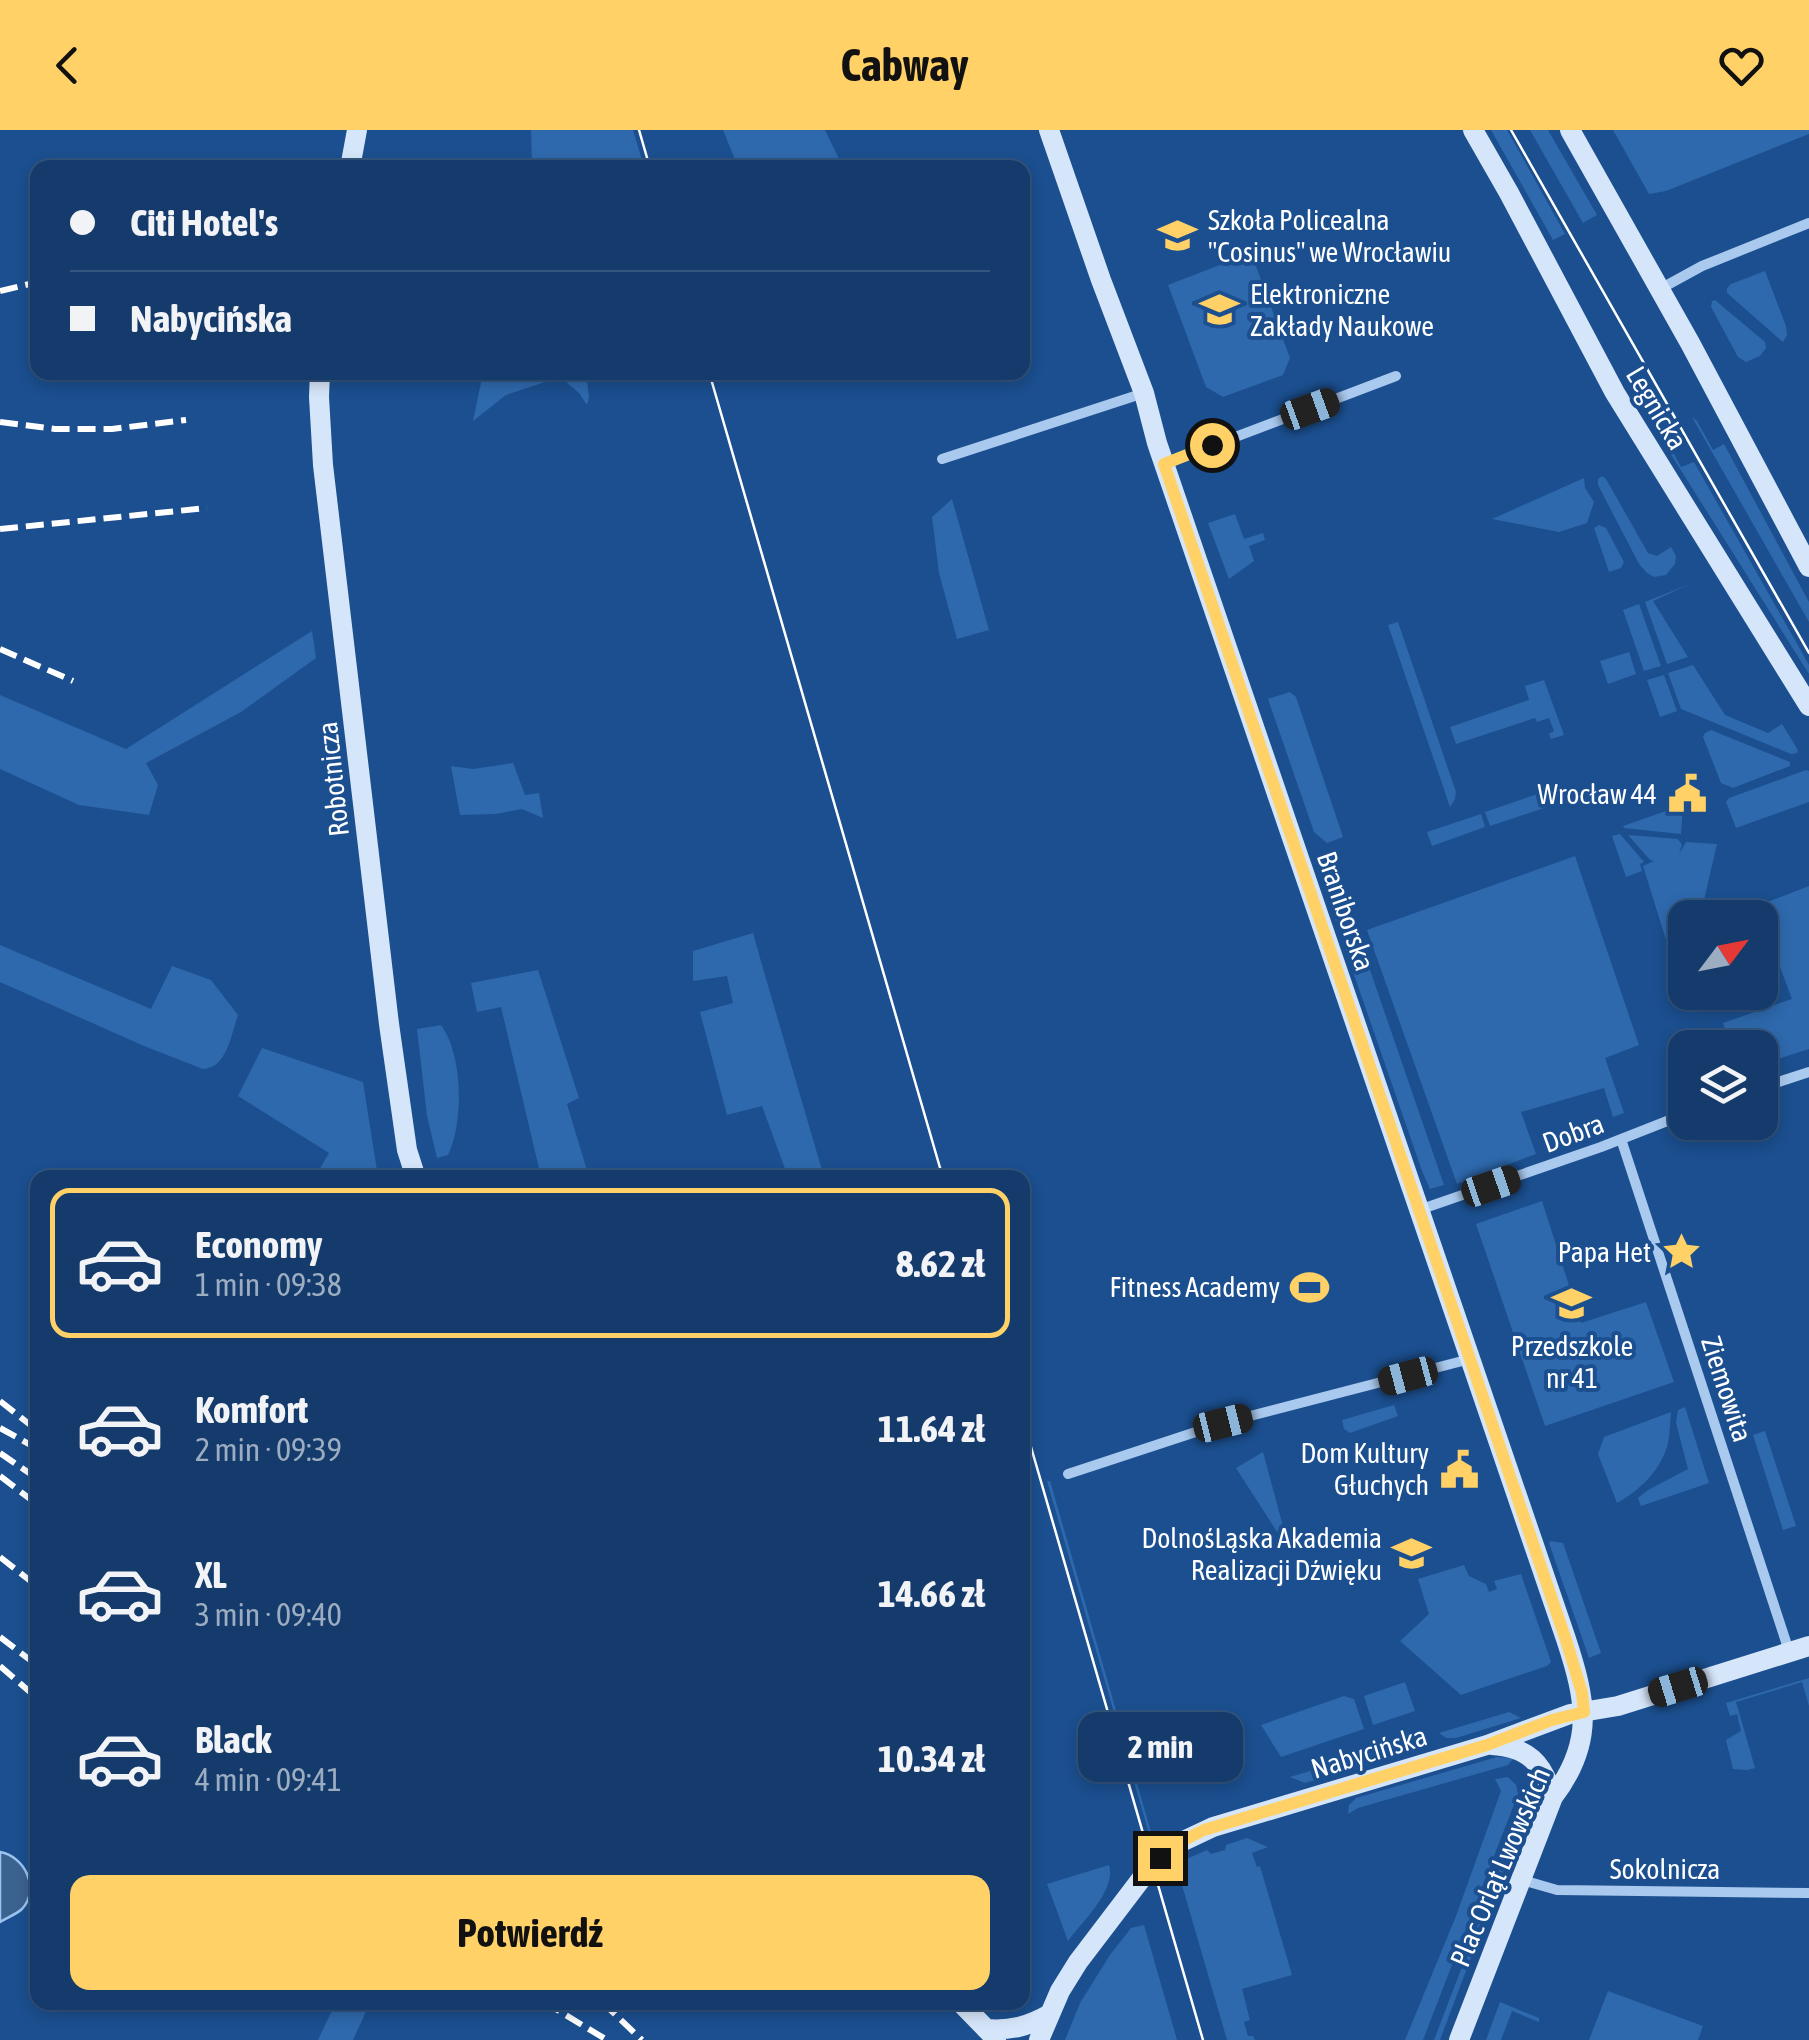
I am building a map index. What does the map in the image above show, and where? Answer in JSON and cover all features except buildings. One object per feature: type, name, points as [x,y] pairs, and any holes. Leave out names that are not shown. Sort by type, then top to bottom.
[{"type":"street","points":[[351,160],[357,130]]},
{"type":"street","name":"Braniborska","points":[[1050,130],[1144,393],[1164,464],[1574,1661],[1584,1712]]},
{"type":"street","name":"Legnicka","points":[[1472,130],[1622,404],[1809,706]]},
{"type":"street","name":"Legnicka","points":[[1570,130],[1798,531],[1809,566]]},
{"type":"street","points":[[1659,290],[1702,266],[1809,223]]},
{"type":"street","points":[[1164,464],[1396,376]]},
{"type":"street","name":"Robotnicza","points":[[320,380],[323,466],[387,1006],[407,1150],[413,1170]]},
{"type":"street","points":[[942,460],[1144,393]]},
{"type":"street","points":[[1778,1082],[1809,1072]]},
{"type":"street","name":"Dobra","points":[[1420,1210],[1668,1121]]},
{"type":"street","name":"Ziemowita","points":[[1621,1139],[1799,1650]]},
{"type":"street","points":[[1068,1474],[1223,1423],[1470,1359]]},
{"type":"street","name":"Nabycińska","points":[[1039,2040],[1060,1991],[1096,1937],[1148,1870],[1176,1844],[1204,1830],[1487,1745],[1552,1720],[1618,1706],[1799,1650]]},
{"type":"street","name":"Plac Orląt Lwowskich","points":[[1458,2040],[1553,1797],[1568,1778],[1577,1754],[1584,1712]]},
{"type":"street","points":[[1487,1745],[1518,1750],[1530,1757],[1546,1777],[1553,1797]]},
{"type":"street","name":"Sokolnicza","points":[[1522,1880],[1556,1890],[1809,1893]]},
{"type":"street","points":[[968,2010],[992,2034],[1032,2024],[1050,2014]]},
{"type":"shaded area","points":[[531,130],[633,130],[642,160],[532,160]]},
{"type":"shaded area","points":[[723,130],[825,130],[840,160],[735,160]]},
{"type":"shaded area","points":[[1491,130],[1507,130],[1565,234],[1553,240]]},
{"type":"shaded area","points":[[1530,130],[1548,130],[1597,215],[1583,223]]},
{"type":"shaded area","points":[[1613,130],[1809,130],[1809,134],[1666,191],[1649,194]]},
{"type":"shaded area","points":[[1251,253],[1290,358],[1283,375],[1223,397],[1206,387],[1168,285]]},
{"type":"shaded area","points":[[1765,271],[1786,326],[1783,342],[1727,293],[1731,284]]},
{"type":"shaded area","points":[[1715,300],[1765,342],[1760,356],[1746,362],[1738,357],[1711,307]]},
{"type":"shaded area","points":[[482,380],[587,380],[587,405],[565,381],[548,381],[506,395],[473,421]]},
{"type":"shaded area","points":[[1649,407],[1681,467],[1694,462],[1809,665],[1809,674],[1660,437],[1644,410]]},
{"type":"shaded area","points":[[1692,417],[1713,450],[1724,444],[1809,602],[1809,622]]},
{"type":"shaded area","points":[[1602,476],[1648,553],[1657,556],[1671,547],[1675,564],[1666,575],[1654,577],[1639,564],[1598,485]]},
{"type":"shaded area","points":[[1584,478],[1594,502],[1587,523],[1559,532],[1492,519]]},
{"type":"shaded area","points":[[952,499],[989,630],[957,639],[939,573],[932,517]]},
{"type":"shaded area","points":[[1235,514],[1244,539],[1263,533],[1265,540],[1249,546],[1254,561],[1229,579],[1208,523]]},
{"type":"shaded area","points":[[1594,528],[1606,528],[1624,562],[1621,568],[1609,572]]},
{"type":"shaded area","points":[[1692,583],[1653,601],[1688,657],[1667,664],[1645,602]]},
{"type":"shaded area","points":[[1639,604],[1661,666],[1644,671],[1623,610]]},
{"type":"shaded area","points":[[1398,622],[1456,792],[1450,807],[1388,625]]},
{"type":"shaded area","points":[[312,631],[316,658],[241,712],[146,763],[158,785],[149,815],[79,805],[0,769],[0,695],[126,749]]},
{"type":"shaded area","points":[[1629,652],[1636,674],[1608,684],[1600,661]]},
{"type":"shaded area","points":[[1693,665],[1725,715],[1768,733],[1782,724],[1797,753],[1791,754],[1681,709],[1668,673]]},
{"type":"shaded area","points":[[1664,675],[1677,711],[1660,717],[1647,680]]},
{"type":"shaded area","points":[[1544,680],[1564,735],[1551,739],[1549,734],[1554,731],[1549,718],[1537,722],[1535,718],[1456,744],[1450,727],[1529,700],[1525,686]]},
{"type":"shaded area","points":[[1290,692],[1296,697],[1343,837],[1327,843],[1314,832],[1268,699]]},
{"type":"shaded area","points":[[1711,730],[1790,762],[1790,766],[1733,788],[1721,783],[1703,737]]},
{"type":"shaded area","points":[[513,763],[525,795],[539,793],[543,818],[522,809],[460,815],[451,766],[473,769]]},
{"type":"shaded area","points":[[1806,770],[1809,802],[1736,828],[1726,802],[1729,798]]},
{"type":"shaded area","points":[[1552,789],[1553,805],[1490,826],[1485,812]]},
{"type":"shaded area","points":[[1683,805],[1681,834],[1623,826]]},
{"type":"shaded area","points":[[1481,814],[1485,827],[1432,846],[1427,832]]},
{"type":"shaded area","points":[[1620,834],[1644,862],[1640,864],[1642,871],[1626,877],[1612,836]]},
{"type":"shaded area","points":[[1628,835],[1678,839],[1682,845],[1679,854],[1686,842],[1717,844],[1704,900],[1668,900],[1668,946],[1643,866],[1654,861]]},
{"type":"shaded area","points":[[1575,856],[1639,1045],[1605,1058],[1624,1113],[1613,1117],[1604,1088],[1521,1112],[1536,1154],[1457,1184],[1367,930]]},
{"type":"shaded area","points":[[1809,886],[1809,1049],[1778,1059],[1778,1030],[1725,1030],[1723,1023],[1760,1010],[1778,1010],[1778,1004],[1792,999],[1778,962],[1778,900],[1773,900]]},
{"type":"shaded area","points":[[1339,888],[1354,923],[1339,930],[1326,892]]},
{"type":"shaded area","points":[[1354,932],[1444,1185],[1430,1189],[1422,1171],[1341,937]]},
{"type":"shaded area","points":[[753,933],[822,1170],[785,1170],[762,1106],[727,1115],[700,1012],[733,1003],[727,976],[693,981],[693,951]]},
{"type":"shaded area","points":[[0,945],[151,1009],[172,966],[211,980],[238,1015],[227,1049],[218,1063],[203,1069],[0,982]]},
{"type":"shaded area","points":[[538,970],[579,1098],[567,1104],[587,1170],[539,1170],[501,1007],[477,1012],[471,983]]},
{"type":"shaded area","points":[[441,1025],[454,1053],[459,1107],[448,1155],[437,1158],[427,1116],[417,1029]]},
{"type":"shaded area","points":[[262,1048],[363,1082],[377,1170],[319,1170],[329,1153],[238,1096]]},
{"type":"shaded area","points":[[1542,1201],[1581,1323],[1646,1302],[1674,1382],[1545,1426],[1476,1224]]},
{"type":"shaded area","points":[[1394,1405],[1398,1416],[1350,1433],[1344,1429],[1342,1420]]},
{"type":"shaded area","points":[[1685,1407],[1709,1483],[1641,1506],[1638,1498],[1648,1490],[1688,1469],[1676,1423],[1678,1410]]},
{"type":"shaded area","points":[[1671,1412],[1668,1443],[1659,1465],[1640,1487],[1617,1503],[1598,1454],[1604,1437]]},
{"type":"shaded area","points":[[1765,1431],[1796,1526],[1783,1530],[1753,1435]]},
{"type":"shaded area","points":[[1263,1452],[1290,1552],[1236,1468]]},
{"type":"shaded area","points":[[1050,1481],[1153,1839],[1150,1837]]},
{"type":"shaded area","points":[[1549,1543],[1563,1543],[1601,1653],[1589,1658]]},
{"type":"shaded area","points":[[1464,1565],[1469,1576],[1486,1584],[1489,1592],[1497,1589],[1494,1581],[1521,1574],[1551,1662],[1547,1666],[1461,1695],[1400,1641],[1429,1614],[1418,1579]]},
{"type":"shaded area","points":[[1809,1678],[1809,1706],[1802,1682],[1736,1702],[1755,1768],[1733,1769],[1726,1740],[1741,1731],[1737,1714],[1730,1716],[1726,1703]]},
{"type":"shaded area","points":[[1405,1682],[1415,1711],[1373,1725],[1364,1696]]},
{"type":"shaded area","points":[[1344,1696],[1354,1699],[1364,1729],[1281,1757],[1261,1725]]},
{"type":"shaded area","points":[[1509,1712],[1521,1718],[1456,1738],[1439,1733]]},
{"type":"shaded area","points":[[1423,1737],[1414,1751],[1305,1783],[1290,1777]]},
{"type":"shaded area","points":[[1497,1757],[1514,1758],[1508,1765],[1348,1814],[1349,1805],[1356,1798]]},
{"type":"shaded area","points":[[1508,1777],[1518,1794],[1423,2040],[1405,2040],[1501,1791],[1495,1779]]},
{"type":"shaded area","points":[[1525,1802],[1523,1819],[1440,2040],[1434,2040]]},
{"type":"shaded area","points":[[1247,1838],[1268,1847],[1252,1853],[1257,1867],[1260,1866],[1292,1975],[1242,1989],[1250,2020],[1244,2022],[1248,2036],[1255,2040],[1227,2040],[1177,1868],[1207,1850],[1211,1854],[1225,1850],[1226,1845]]},
{"type":"shaded area","points":[[0,1852],[23,1866],[30,1892],[22,1909],[0,1922]]},
{"type":"shaded area","points":[[1109,1865],[1103,1895],[1068,1941],[1047,1884]]},
{"type":"shaded area","points":[[1144,1925],[1177,2040],[1065,2040],[1080,2003],[1110,1955],[1131,1928]]},
{"type":"shaded area","points":[[1608,1991],[1703,2026],[1698,2040],[1589,2040]]},
{"type":"shaded area","points":[[1500,2002],[1539,2018],[1539,2022],[1512,2011],[1501,2040],[1486,2040]]},
{"type":"shaded area","points":[[332,2010],[367,2010],[353,2040],[318,2040]]},
{"type":"tram line","points":[[639,130],[648,160]]},
{"type":"tram line","points":[[1511,130],[1809,653]]},
{"type":"tram line","points":[[711,380],[941,1170]]},
{"type":"tram line","points":[[1030,1444],[1203,2040]]},
{"type":"railway","points":[[0,291],[30,284]]},
{"type":"railway","points":[[0,422],[55,429],[112,429],[186,420]]},
{"type":"railway","points":[[0,529],[207,508]]},
{"type":"railway","points":[[0,649],[73,681]]},
{"type":"railway","points":[[0,1401],[30,1425]]},
{"type":"railway","points":[[0,1428],[30,1445]]},
{"type":"railway","points":[[0,1453],[30,1474]]},
{"type":"railway","points":[[0,1476],[30,1499]]},
{"type":"railway","points":[[0,1557],[30,1581]]},
{"type":"railway","points":[[0,1637],[30,1660]]},
{"type":"railway","points":[[0,1666],[30,1692]]},
{"type":"railway","points":[[557,2010],[607,2040]]},
{"type":"railway","points":[[610,2010],[642,2040]]},
{"type":"place","name":"Szkoła Policealna \"Cosinus\" we Wrocławiu","points":[[1178,236]]},
{"type":"place","name":"Elektroniczne Zakłady Naukowe","points":[[1220,310]]},
{"type":"place","name":"Wrocław 44","points":[[1687,794]]},
{"type":"place","name":"Papa Het","points":[[1681,1252]]},
{"type":"place","name":"Fitness Academy","points":[[1310,1287]]},
{"type":"place","name":"Przedszkole nr 41","points":[[1572,1303]]},
{"type":"place","name":"Dom Kultury Głuchych","points":[[1459,1469]]},
{"type":"place","name":"DolnośLąska Akademia Realizacji Dźwięku","points":[[1412,1554]]},
{"type":"route","points":[[1160,1858],[1176,1844],[1204,1830],[1584,1712],[1574,1661],[1164,464],[1212,445]]}]
